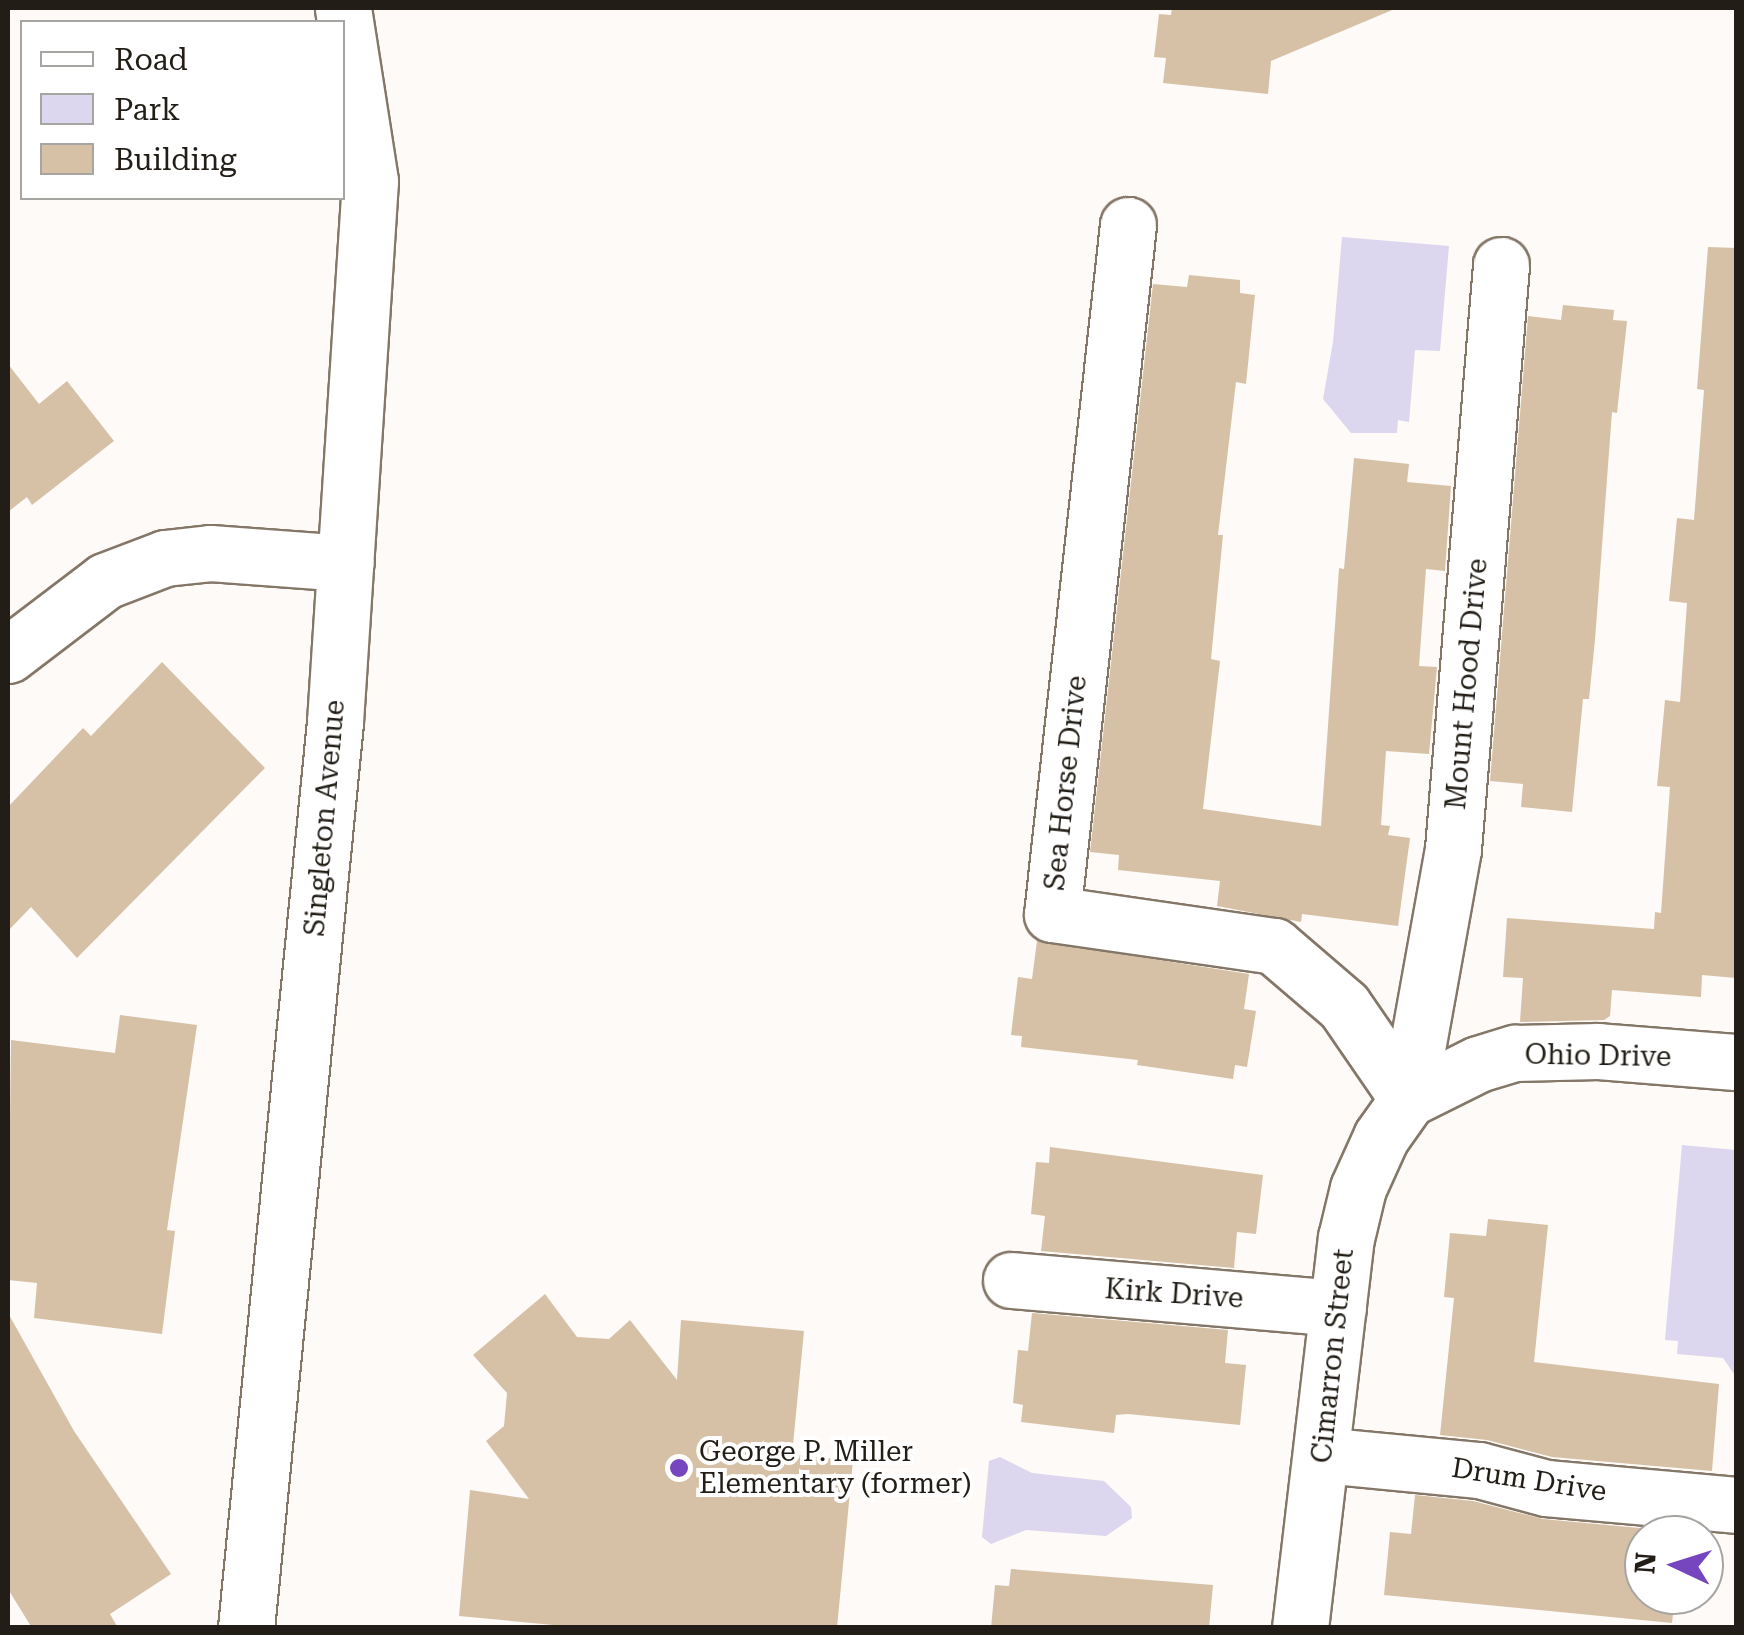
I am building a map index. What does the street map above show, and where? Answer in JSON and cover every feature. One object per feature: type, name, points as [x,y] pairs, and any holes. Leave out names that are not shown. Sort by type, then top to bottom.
[{"type":"street","name":"Singleton Avenue","points":[[246,1628],[336,722],[370,181],[345,21]]},
{"type":"street","name":"Sea Horse Drive","points":[[1128,226],[1052,914],[1274,946],[1344,1006],[1408,1099]]},
{"type":"street","name":"Mount Hood Drive","points":[[1408,1099],[1453,848],[1501,265]]},
{"type":"street","points":[[8,655],[104,581],[165,558],[210,553],[346,563]]},
{"type":"street","name":"Ohio Drive","points":[[1408,1099],[1478,1064],[1515,1053],[1598,1051],[1736,1062]]},
{"type":"street","name":"Cimarron Street","points":[[1300,1628],[1346,1238],[1358,1188],[1381,1137],[1408,1099]]},
{"type":"street","name":"Kirk Drive","points":[[1010,1280],[1338,1308]]},
{"type":"street","name":"Drum Drive","points":[[1322,1455],[1479,1470],[1546,1488],[1736,1505]]},
{"type":"green space","points":[[1342,237],[1449,246],[1440,351],[1415,350],[1409,422],[1398,420],[1397,433],[1351,433],[1323,399],[1333,342]]},
{"type":"green space","points":[[1682,1145],[1736,1150],[1736,1377],[1723,1358],[1677,1354],[1678,1341],[1665,1340]]},
{"type":"green space","points":[[1000,1457],[1032,1473],[1104,1481],[1131,1507],[1132,1518],[1106,1536],[1026,1530],[991,1544],[982,1537],[989,1461]]},
{"type":"building","points":[[1172,8],[1397,8],[1271,61],[1268,94],[1163,83],[1166,58],[1154,57],[1159,14],[1171,15]]},
{"type":"building","points":[[1708,247],[1736,248],[1736,978],[1702,975],[1701,997],[1612,990],[1610,1016],[1604,1020],[1520,1022],[1523,978],[1503,977],[1507,918],[1654,929],[1655,912],[1661,913],[1670,787],[1657,786],[1665,700],[1680,702],[1687,603],[1669,601],[1677,518],[1694,520],[1704,390],[1697,389]]},
{"type":"building","points":[[1189,275],[1240,280],[1240,293],[1255,295],[1246,384],[1236,382],[1218,535],[1223,535],[1211,659],[1220,661],[1203,809],[1321,826],[1339,568],[1344,569],[1354,458],[1409,464],[1407,482],[1451,486],[1445,571],[1426,569],[1419,666],[1437,667],[1429,754],[1386,751],[1381,825],[1390,826],[1388,835],[1410,838],[1398,926],[1302,914],[1301,922],[1217,906],[1220,881],[1118,870],[1119,855],[1090,852],[1153,284],[1187,287]]},
{"type":"building","points":[[1563,305],[1614,310],[1613,320],[1627,321],[1617,413],[1612,412],[1595,640],[1589,699],[1583,699],[1572,812],[1521,807],[1523,784],[1490,781],[1528,316],[1561,320]]},
{"type":"building","points":[[8,364],[39,404],[67,381],[114,441],[32,505],[27,497],[8,512]]},
{"type":"building","points":[[162,662],[265,768],[77,958],[31,907],[8,931],[8,807],[83,728],[91,736]]},
{"type":"building","points":[[1037,941],[1249,974],[1244,1009],[1256,1011],[1247,1067],[1235,1065],[1233,1079],[1137,1065],[1138,1060],[1021,1047],[1022,1036],[1011,1035],[1018,977],[1032,979]]},
{"type":"building","points":[[120,1015],[197,1025],[167,1230],[175,1231],[162,1334],[34,1318],[37,1283],[8,1280],[11,1040],[115,1053]]},
{"type":"building","points":[[1050,1147],[1263,1175],[1256,1234],[1237,1232],[1234,1268],[1041,1251],[1045,1216],[1031,1214],[1036,1162],[1049,1163]]},
{"type":"building","points":[[1488,1219],[1548,1225],[1534,1362],[1719,1384],[1712,1471],[1552,1457],[1487,1440],[1440,1435],[1454,1298],[1444,1297],[1450,1233],[1486,1236]]},
{"type":"building","name":"George P. Miller Elementary (former)","points":[[545,1294],[577,1337],[609,1339],[630,1320],[677,1380],[681,1320],[804,1331],[792,1455],[853,1460],[837,1628],[585,1628],[459,1616],[470,1490],[529,1499],[486,1441],[504,1426],[507,1393],[473,1355]]},
{"type":"building","points":[[8,1313],[74,1431],[171,1574],[110,1614],[118,1628],[32,1628],[8,1589]]},
{"type":"building","points":[[1032,1313],[1228,1330],[1225,1363],[1246,1365],[1240,1425],[1128,1414],[1116,1415],[1114,1433],[1021,1422],[1023,1405],[1013,1403],[1018,1350],[1028,1351]]},
{"type":"building","points":[[1415,1495],[1473,1501],[1543,1519],[1624,1527],[1624,1615],[1673,1615],[1672,1623],[1384,1595],[1390,1532],[1411,1534]]},
{"type":"building","points":[[1011,1569],[1213,1585],[1209,1628],[991,1628],[995,1585],[1009,1586]]},
{"type":"place","name":"George P. Miller Elementary (former)","points":[[679,1468]]}]
